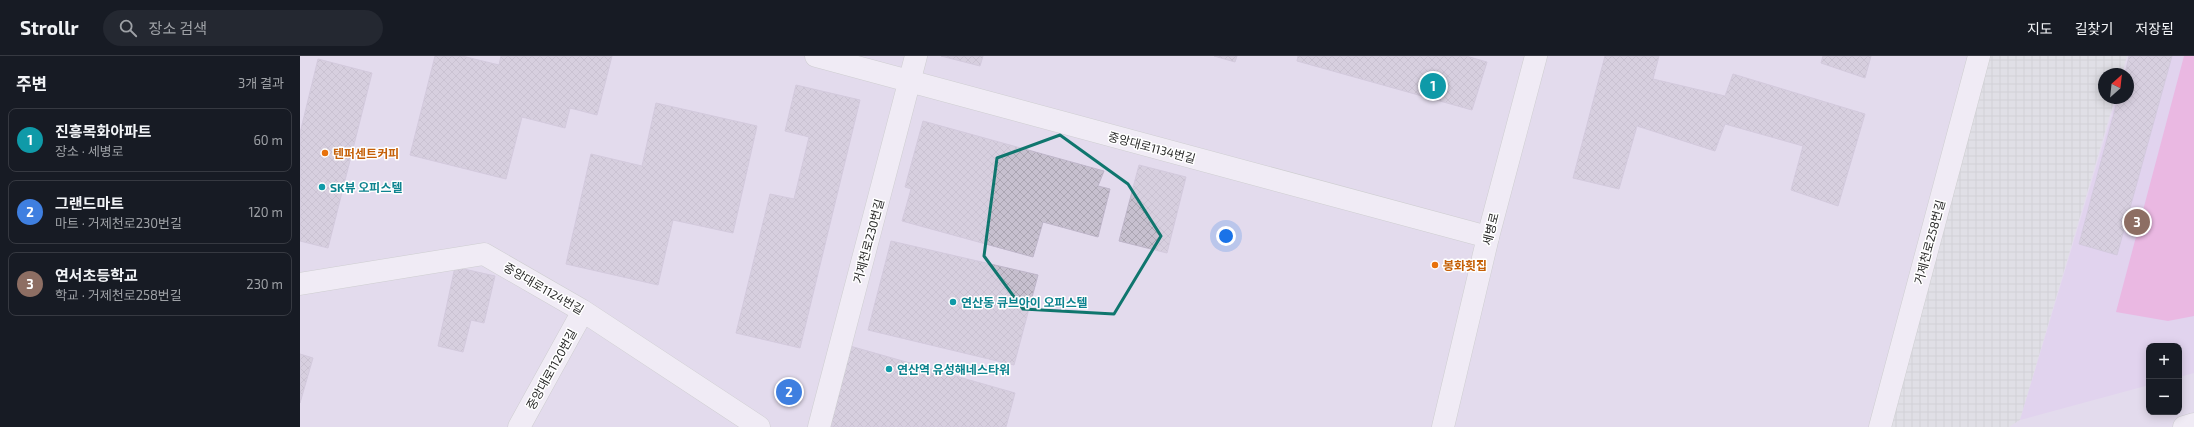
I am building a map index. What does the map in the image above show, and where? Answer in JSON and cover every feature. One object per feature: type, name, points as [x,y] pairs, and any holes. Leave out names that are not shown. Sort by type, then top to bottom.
[{"type":"street","name":"중앙대로1134번길","points":[[816,56],[1488,237]]},
{"type":"street","name":"거제천로230번길","points":[[819,427],[916,56]]},
{"type":"street","name":"세병로","points":[[1443,427],[1488,237],[1536,56]]},
{"type":"street","name":"거제천로258번길","points":[[1880,427],[1979,56]]},
{"type":"street","name":"중앙대로1124번길","points":[[300,284],[484,254],[583,311],[759,427]]},
{"type":"street","name":"중앙대로1120번길","points":[[519,427],[583,311]]},
{"type":"street","points":[[2184,427],[2194,424]]},
{"type":"highlighted area","points":[[1060,135],[1128,184],[1161,236],[1114,314],[1023,309],[984,256],[997,158]]},
{"type":"shaded area","points":[[1987,56],[2127,56],[2124,68],[2098,68],[2098,104],[2113,104],[2020,420],[2009,427],[1891,427]]},
{"type":"shaded area","points":[[2130,56],[2194,56],[2194,373],[2182,376],[2182,343],[2146,343],[2146,386],[2020,420],[2115,104],[2134,104],[2134,68],[2126,68]]},
{"type":"shaded area","points":[[2184,56],[2194,56],[2194,316],[2168,321],[2116,312]]},
{"type":"building","points":[[435,56],[462,56],[499,65],[501,56],[612,56],[597,115],[570,108],[565,128],[522,117],[506,179],[410,155]]},
{"type":"building","points":[[941,56],[983,56],[980,66]]},
{"type":"building","points":[[1214,56],[1237,56],[1235,62]]},
{"type":"building","points":[[1298,56],[1466,56],[1487,62],[1472,110],[1297,61]]},
{"type":"building","points":[[1605,56],[1659,56],[1653,79],[1725,96],[1733,74],[1865,114],[1838,206],[1791,190],[1803,146],[1725,124],[1715,151],[1637,126],[1619,189],[1573,178]]},
{"type":"building","points":[[1823,56],[1871,56],[1865,78],[1821,63]]},
{"type":"building","points":[[2129,56],[2172,56],[2117,255],[2079,244],[2116,104],[2134,104],[2134,68],[2126,68]]},
{"type":"building","name":"SK뷰 오피스텔","points":[[318,59],[372,73],[328,248],[300,241],[300,133]]},
{"type":"building","points":[[796,85],[860,100],[800,348],[736,333],[770,194],[794,199],[809,137],[785,131]]},
{"type":"building","points":[[656,103],[757,126],[733,233],[673,220],[658,285],[566,264],[591,154],[642,166]]},
{"type":"building","points":[[923,121],[1104,171],[1098,186],[1110,189],[1098,237],[1043,222],[1033,257],[902,221],[911,189],[905,187]]},
{"type":"building","points":[[1139,165],[1186,177],[1167,253],[1119,241]]},
{"type":"building","name":"연산동 큐브아이 오피스텔","points":[[891,241],[1038,275],[1014,365],[868,330]]},
{"type":"building","points":[[455,267],[495,276],[484,323],[471,320],[463,352],[438,346]]},
{"type":"building","name":"연산역 유성해네스타워","points":[[850,346],[1015,393],[1006,427],[830,427]]},
{"type":"building","points":[[300,354],[313,358],[300,403]]},
{"type":"place","name":"진흥목화아파트","points":[[1433,86]]},
{"type":"place","name":"텐퍼센트커피","points":[[325,153]]},
{"type":"place","name":"SK뷰 오피스텔","points":[[322,187]]},
{"type":"place","name":"연서초등학교","points":[[2137,222]]},
{"type":"place","name":"봉화횟집","points":[[1435,265]]},
{"type":"place","name":"연산동 큐브아이 오피스텔","points":[[953,302]]},
{"type":"place","name":"연산역 유성해네스타워","points":[[889,369]]},
{"type":"place","name":"그랜드마트","points":[[789,392]]}]
